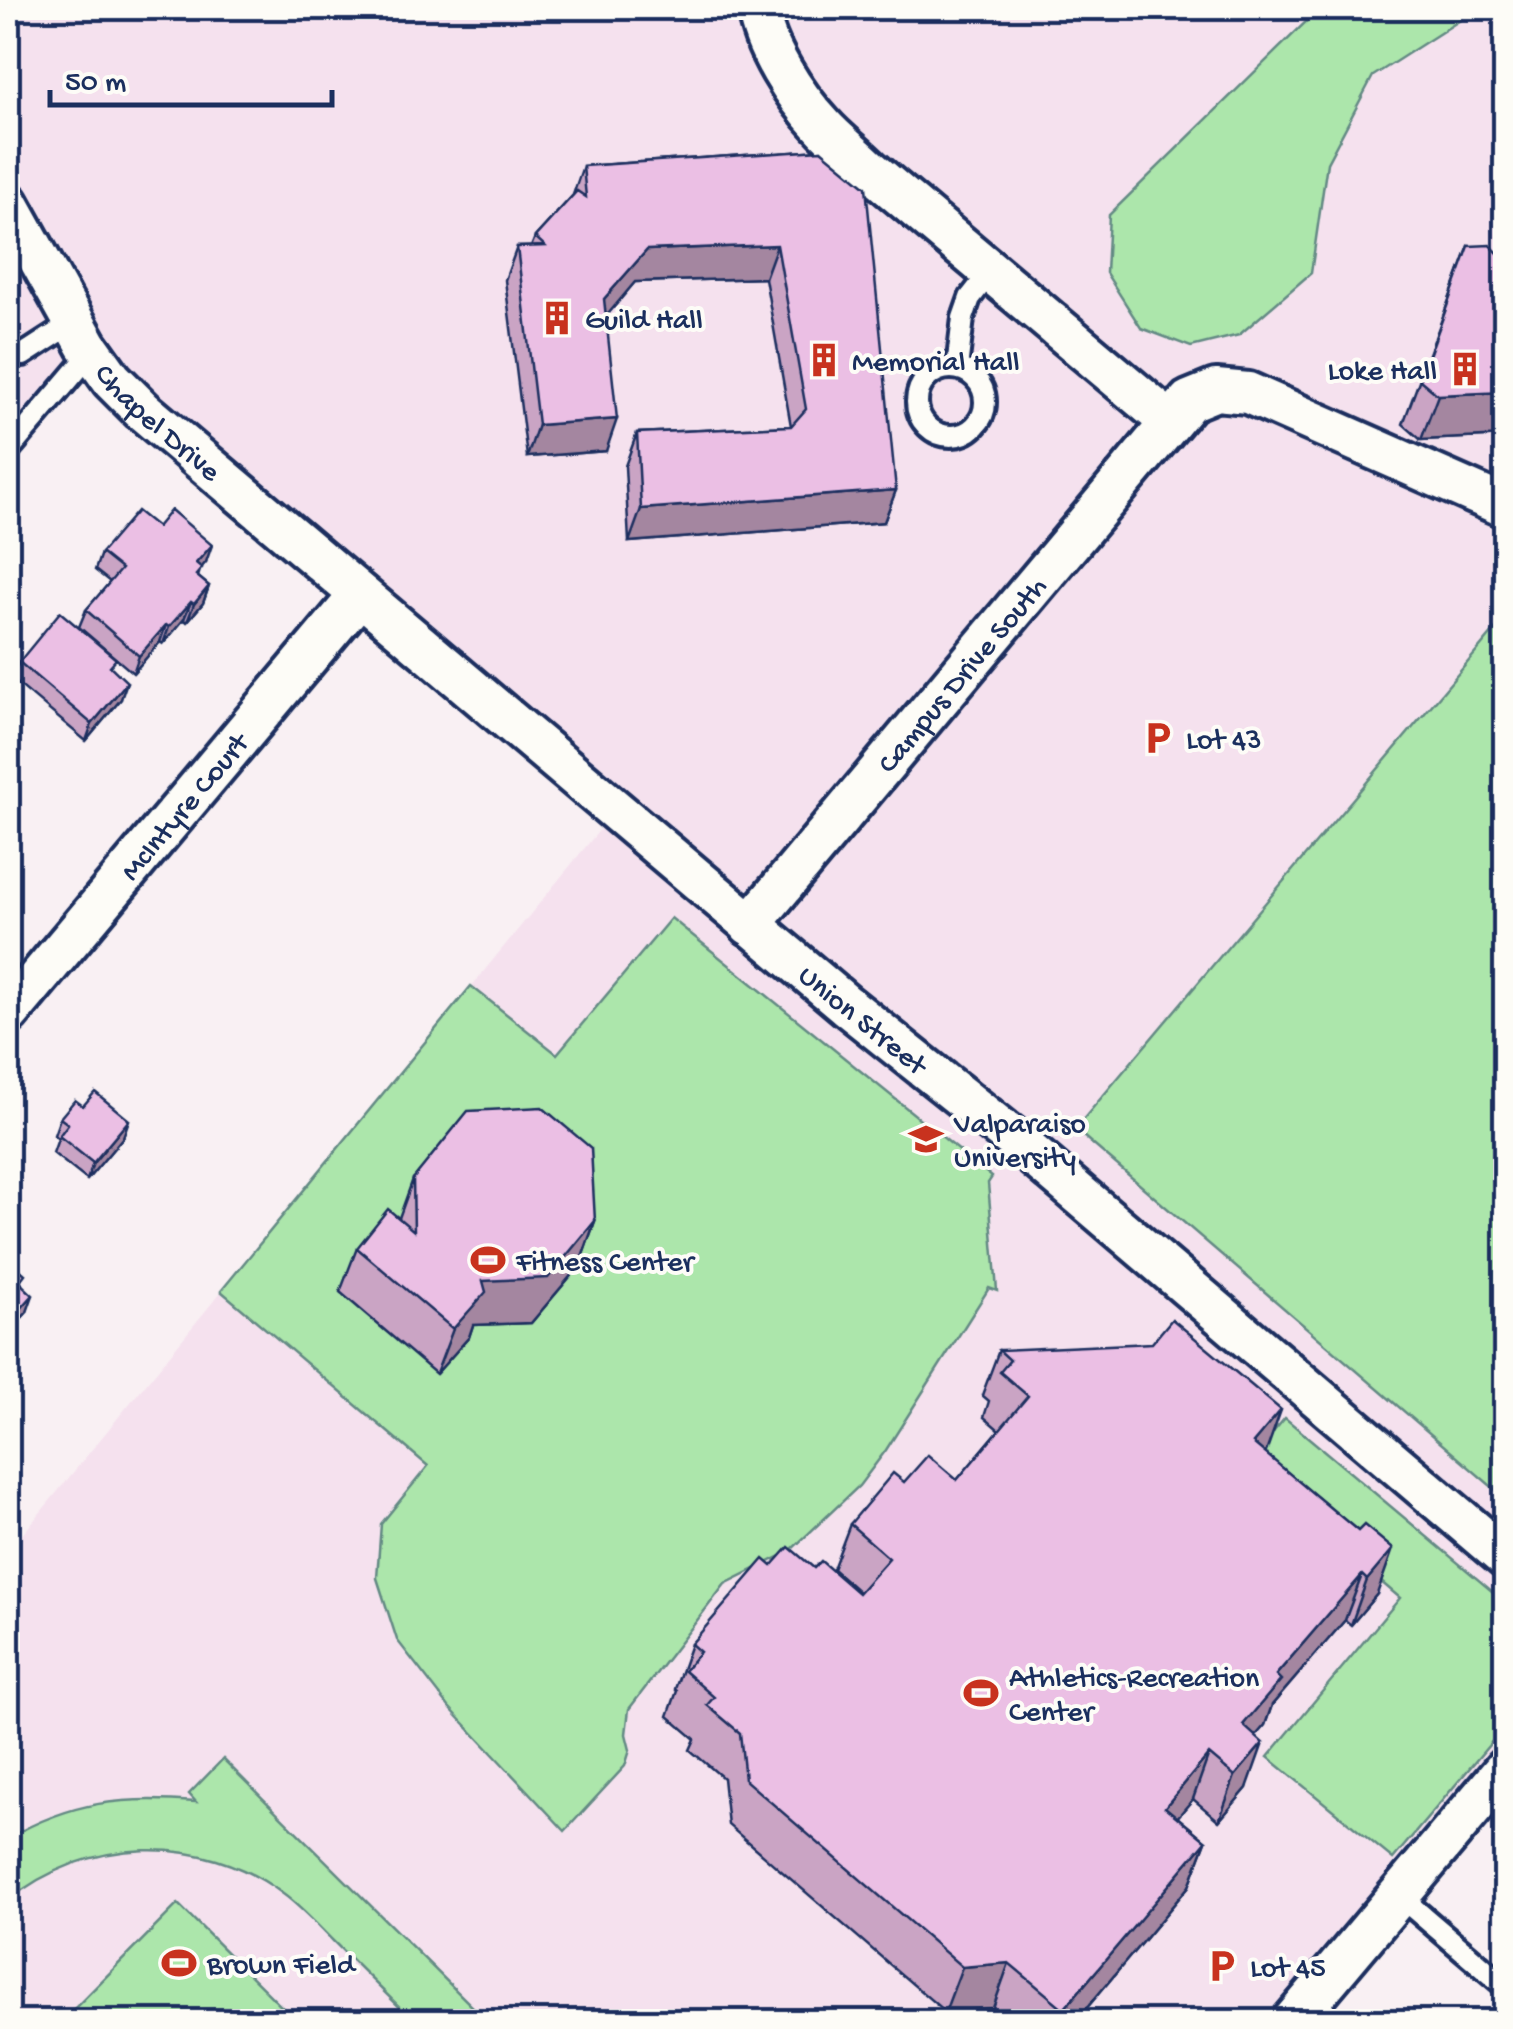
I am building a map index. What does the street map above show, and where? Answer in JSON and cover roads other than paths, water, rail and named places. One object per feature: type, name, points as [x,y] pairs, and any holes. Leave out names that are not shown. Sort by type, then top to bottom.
[{"type":"street","points":[[758,8],[760,22],[785,76],[822,125],[1170,422]]},
{"type":"street","name":"Chapel Drive","points":[[8,204],[83,337],[112,380],[142,410],[360,595]]},
{"type":"street","name":"Campus Drive South","points":[[750,925],[1189,401],[1216,390],[1248,393],[1506,507]]},
{"type":"street","name":"Union Street","points":[[360,595],[846,1005],[1019,1143],[1506,1558]]},
{"type":"street","name":"McIntyre Court","points":[[8,1014],[360,595]]},
{"type":"street","points":[[1292,2022],[1506,1768]]},
{"type":"lane","points":[[957,368],[962,318],[970,298],[991,271]]},
{"type":"lane","points":[[23,355],[83,337]]},
{"type":"lane","points":[[8,451],[83,337]]},
{"type":"lane","points":[[1398,1895],[1506,1987]]},
{"type":"place","name":"Guild Hall","points":[[557,318]]},
{"type":"place","name":"Memorial Hall","points":[[824,360]]},
{"type":"place","name":"Loke Hall","points":[[1465,369]]},
{"type":"place","name":"Lot 43","points":[[1158,738]]},
{"type":"place","name":"Valparaiso University","points":[[926,1139]]},
{"type":"place","name":"Fitness Center","points":[[488,1260]]},
{"type":"place","name":"Athletics-Recreation Center","points":[[981,1693]]},
{"type":"place","name":"Brown Field","points":[[179,1963]]},
{"type":"place","name":"Lot 45","points":[[1222,1966]]}]
